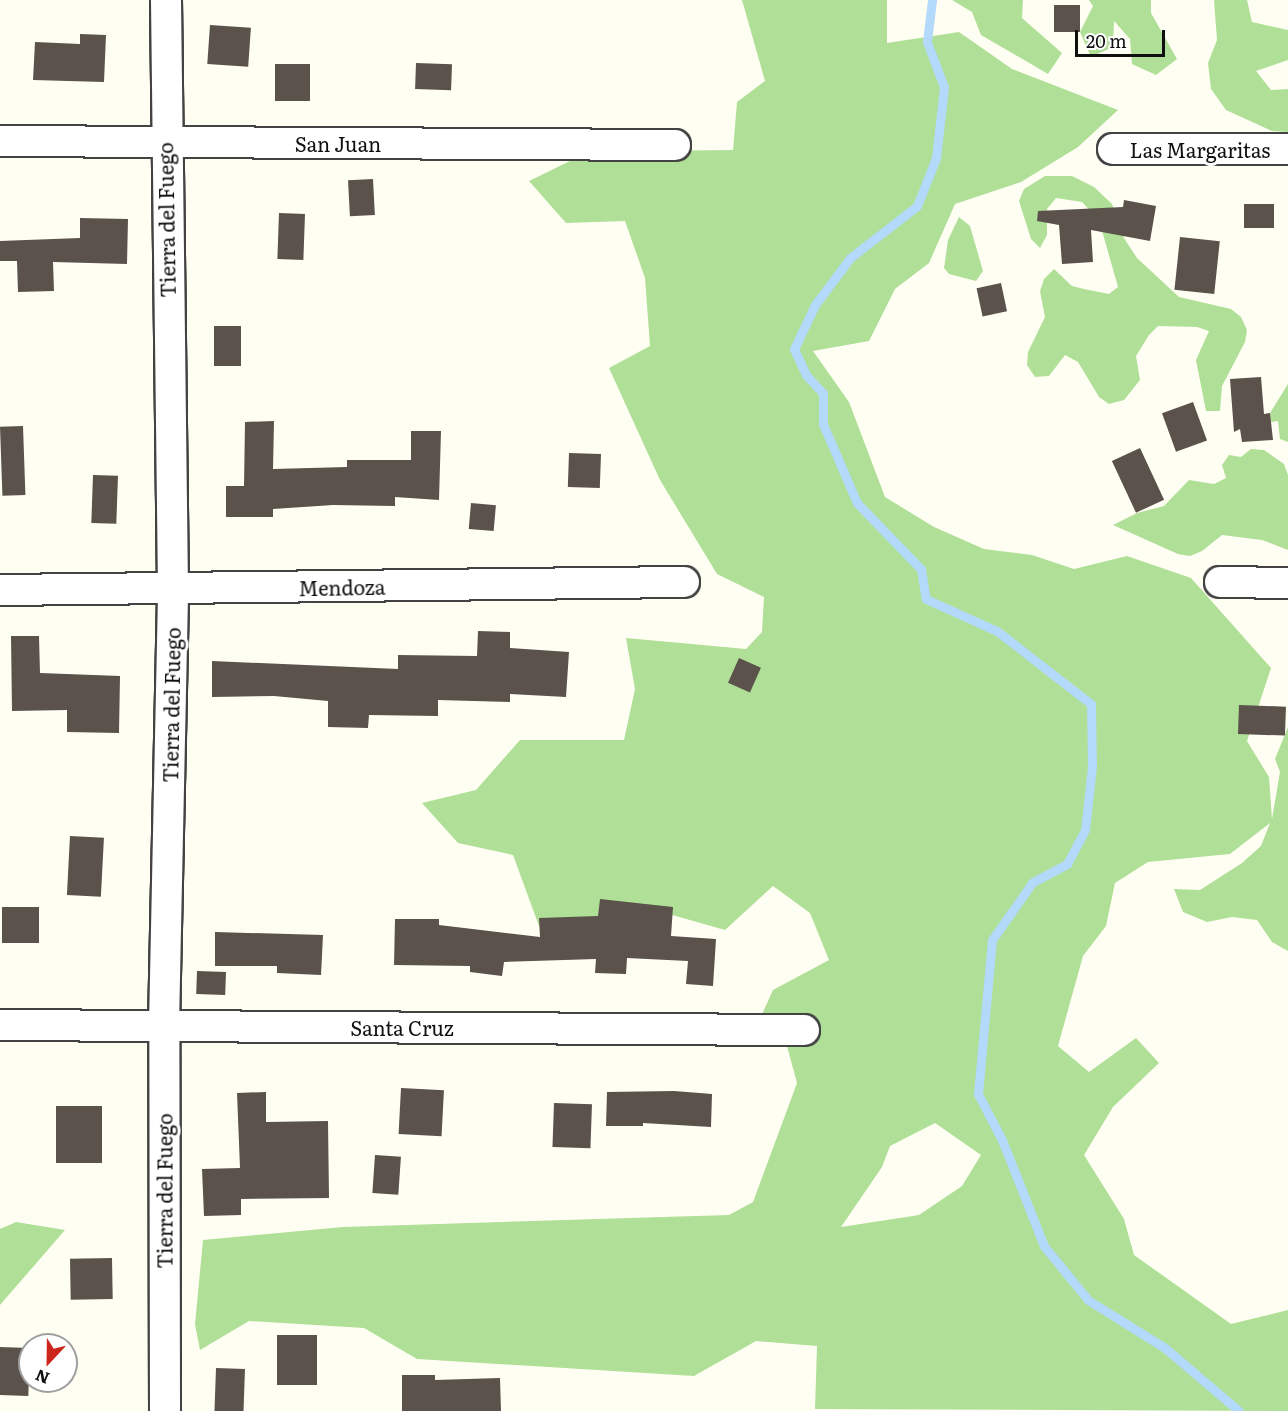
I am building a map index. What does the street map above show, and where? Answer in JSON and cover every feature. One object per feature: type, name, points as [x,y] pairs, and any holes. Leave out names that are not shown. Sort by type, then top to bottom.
[{"type":"street","name":"Tierra del Fuego","points":[[165,1411],[164,1025],[173,590],[165,141],[166,0]]},
{"type":"street","name":"San Juan","points":[[0,141],[675,145]]},
{"type":"street","name":"Las Margaritas","points":[[1113,149],[1288,150]]},
{"type":"street","name":"Mendoza","points":[[0,590],[173,590],[684,582]]},
{"type":"street","points":[[1220,582],[1288,583]]},
{"type":"street","name":"Santa Cruz","points":[[0,1025],[804,1030]]},
{"type":"green space","points":[[742,0],[887,0],[887,43],[959,32],[1012,69],[1118,110],[1078,147],[1021,182],[955,204],[929,263],[895,289],[869,341],[813,351],[849,402],[885,497],[934,527],[984,549],[1032,555],[1074,569],[1127,556],[1191,578],[1271,668],[1247,741],[1269,777],[1272,819],[1280,772],[1275,759],[1288,727],[1288,951],[1272,942],[1257,920],[1232,917],[1207,922],[1183,912],[1174,889],[1200,890],[1242,863],[1261,846],[1270,823],[1230,854],[1148,862],[1115,883],[1106,926],[1083,956],[1058,1046],[1089,1072],[1136,1038],[1159,1063],[1113,1107],[1084,1155],[1124,1219],[1134,1255],[1231,1324],[1288,1310],[1288,1411],[815,1409],[817,1346],[756,1341],[694,1376],[417,1359],[364,1328],[249,1321],[200,1350],[195,1324],[203,1240],[343,1227],[729,1215],[753,1202],[797,1083],[787,1046],[753,1034],[773,990],[829,960],[810,913],[773,886],[725,930],[665,913],[611,924],[539,926],[513,855],[458,843],[422,803],[476,790],[520,740],[624,740],[635,689],[626,638],[746,649],[762,632],[764,597],[717,574],[660,480],[609,368],[650,346],[645,278],[625,221],[566,223],[529,181],[572,160],[639,151],[733,150],[737,102],[765,81]],"holes":[[[935,1123],[981,1155],[962,1186],[919,1215],[841,1227],[882,1167],[890,1146]]]},
{"type":"green space","points":[[952,0],[1023,0],[1022,18],[1062,53],[1048,74],[981,35],[972,12]]},
{"type":"green space","points":[[1089,0],[1151,0],[1151,13],[1177,59],[1156,75],[1132,64],[1130,39],[1114,21],[1113,47],[1091,57],[1080,32],[1093,6]]},
{"type":"green space","points":[[1214,0],[1247,0],[1252,22],[1288,30],[1288,60],[1256,71],[1271,90],[1288,89],[1288,132],[1272,131],[1226,110],[1211,89],[1208,63],[1217,40]]},
{"type":"green space","points":[[1045,176],[1072,176],[1094,187],[1112,204],[1124,238],[1137,258],[1179,297],[1231,309],[1241,317],[1247,330],[1245,342],[1222,386],[1220,411],[1206,411],[1196,360],[1209,331],[1197,327],[1158,326],[1149,335],[1136,356],[1140,380],[1124,400],[1109,404],[1099,397],[1078,362],[1065,355],[1049,376],[1035,377],[1027,365],[1028,352],[1045,317],[1040,291],[1044,279],[1054,269],[1072,286],[1109,294],[1118,287],[1099,220],[1082,202],[1056,198],[1047,209],[1047,235],[1040,248],[1031,239],[1019,201],[1024,189]]},
{"type":"green space","points":[[959,217],[970,226],[983,271],[976,281],[949,274],[944,268],[948,240]]},
{"type":"green space","points":[[1288,384],[1288,442],[1280,439],[1278,421],[1271,422],[1270,413]]},
{"type":"green space","points":[[1251,449],[1264,450],[1284,464],[1288,475],[1288,550],[1262,540],[1222,535],[1202,551],[1190,556],[1178,554],[1113,525],[1137,513],[1164,506],[1189,480],[1214,484],[1226,478],[1222,465],[1229,455],[1241,457]]},
{"type":"green space","points":[[16,1222],[65,1230],[0,1305],[0,1229]]},
{"type":"building","points":[[1054,5],[1080,5],[1080,32],[1054,32]]},
{"type":"building","points":[[210,25],[251,28],[248,67],[207,64]]},
{"type":"building","points":[[80,34],[106,35],[104,82],[33,80],[35,42],[80,44]]},
{"type":"building","points":[[416,63],[452,64],[451,90],[415,89]]},
{"type":"building","points":[[275,64],[310,64],[310,101],[275,101]]},
{"type":"building","points":[[373,179],[375,215],[350,216],[348,180]]},
{"type":"building","points":[[1124,200],[1156,206],[1150,241],[1091,230],[1093,262],[1062,264],[1059,225],[1037,221],[1038,211],[1123,207]]},
{"type":"building","points":[[1244,204],[1274,204],[1274,228],[1244,228]]},
{"type":"building","points":[[279,213],[305,214],[303,260],[277,259]]},
{"type":"building","points":[[80,218],[128,219],[127,264],[53,262],[54,291],[18,292],[17,261],[0,261],[0,241],[80,238]]},
{"type":"building","points":[[1180,237],[1220,241],[1214,294],[1174,290]]},
{"type":"building","points":[[1001,283],[1007,311],[983,317],[977,288]]},
{"type":"building","points":[[214,326],[241,326],[241,366],[214,366]]},
{"type":"building","points":[[1261,377],[1264,414],[1270,413],[1273,440],[1242,442],[1240,429],[1234,432],[1230,379]]},
{"type":"building","points":[[1193,402],[1207,441],[1176,452],[1162,413]]},
{"type":"building","points":[[274,421],[273,469],[347,467],[347,460],[411,460],[411,431],[441,431],[439,500],[395,497],[395,506],[333,505],[273,509],[273,517],[226,517],[226,486],[244,486],[245,422]]},
{"type":"building","points":[[23,426],[25,495],[2,496],[0,427]]},
{"type":"building","points":[[1140,448],[1164,500],[1136,513],[1112,461]]},
{"type":"building","points":[[569,453],[601,454],[600,488],[568,487]]},
{"type":"building","points":[[93,475],[118,476],[116,524],[91,523]]},
{"type":"building","points":[[471,503],[496,505],[494,531],[469,529]]},
{"type":"building","points":[[478,631],[510,632],[510,648],[569,652],[566,697],[510,694],[510,702],[438,700],[438,716],[369,715],[368,728],[328,727],[328,701],[274,696],[212,697],[212,661],[398,669],[398,655],[477,656]]},
{"type":"building","points":[[11,636],[39,636],[40,673],[120,676],[119,733],[67,732],[67,710],[12,711]]},
{"type":"building","points":[[739,658],[761,668],[750,692],[728,683]]},
{"type":"building","points":[[1239,705],[1286,707],[1285,736],[1238,734]]},
{"type":"building","points":[[70,836],[104,838],[101,897],[67,895]]},
{"type":"building","points":[[600,899],[673,907],[671,936],[716,939],[713,986],[686,984],[688,961],[627,958],[626,974],[595,973],[596,959],[504,962],[502,976],[470,972],[470,966],[394,965],[395,919],[439,919],[439,925],[540,937],[539,918],[598,916]]},
{"type":"building","points":[[2,907],[39,907],[39,943],[2,943]]},
{"type":"building","points":[[215,932],[323,935],[321,975],[277,973],[277,966],[215,966]]},
{"type":"building","points":[[197,971],[226,972],[225,995],[196,994]]},
{"type":"building","points":[[401,1088],[444,1090],[442,1136],[399,1134]]},
{"type":"building","points":[[674,1091],[712,1094],[711,1127],[643,1123],[643,1126],[606,1126],[607,1092]]},
{"type":"building","points":[[266,1092],[266,1122],[328,1121],[329,1198],[241,1199],[241,1215],[204,1216],[202,1169],[240,1168],[237,1093]]},
{"type":"building","points":[[554,1103],[592,1104],[590,1148],[552,1147]]},
{"type":"building","points":[[56,1106],[102,1106],[102,1163],[56,1163]]},
{"type":"building","points":[[375,1155],[401,1157],[398,1195],[372,1193]]},
{"type":"building","points":[[112,1258],[113,1299],[71,1300],[70,1259]]},
{"type":"building","points":[[277,1335],[317,1335],[317,1385],[277,1385]]},
{"type":"building","points":[[0,1347],[18,1348],[18,1393],[28,1393],[28,1396],[0,1395]]},
{"type":"building","points":[[216,1368],[245,1369],[244,1411],[214,1411]]},
{"type":"building","points":[[402,1375],[435,1375],[435,1380],[500,1378],[501,1411],[402,1411]]},
{"type":"waterway","points":[[932,0],[927,42],[944,87],[936,158],[917,206],[850,258],[815,305],[794,349],[806,375],[823,393],[823,424],[857,503],[921,569],[926,599],[997,631],[1091,704],[1092,766],[1085,830],[1067,864],[1032,883],[992,940],[978,1094],[1002,1140],[1044,1246],[1088,1300],[1165,1348],[1239,1411]]}]
